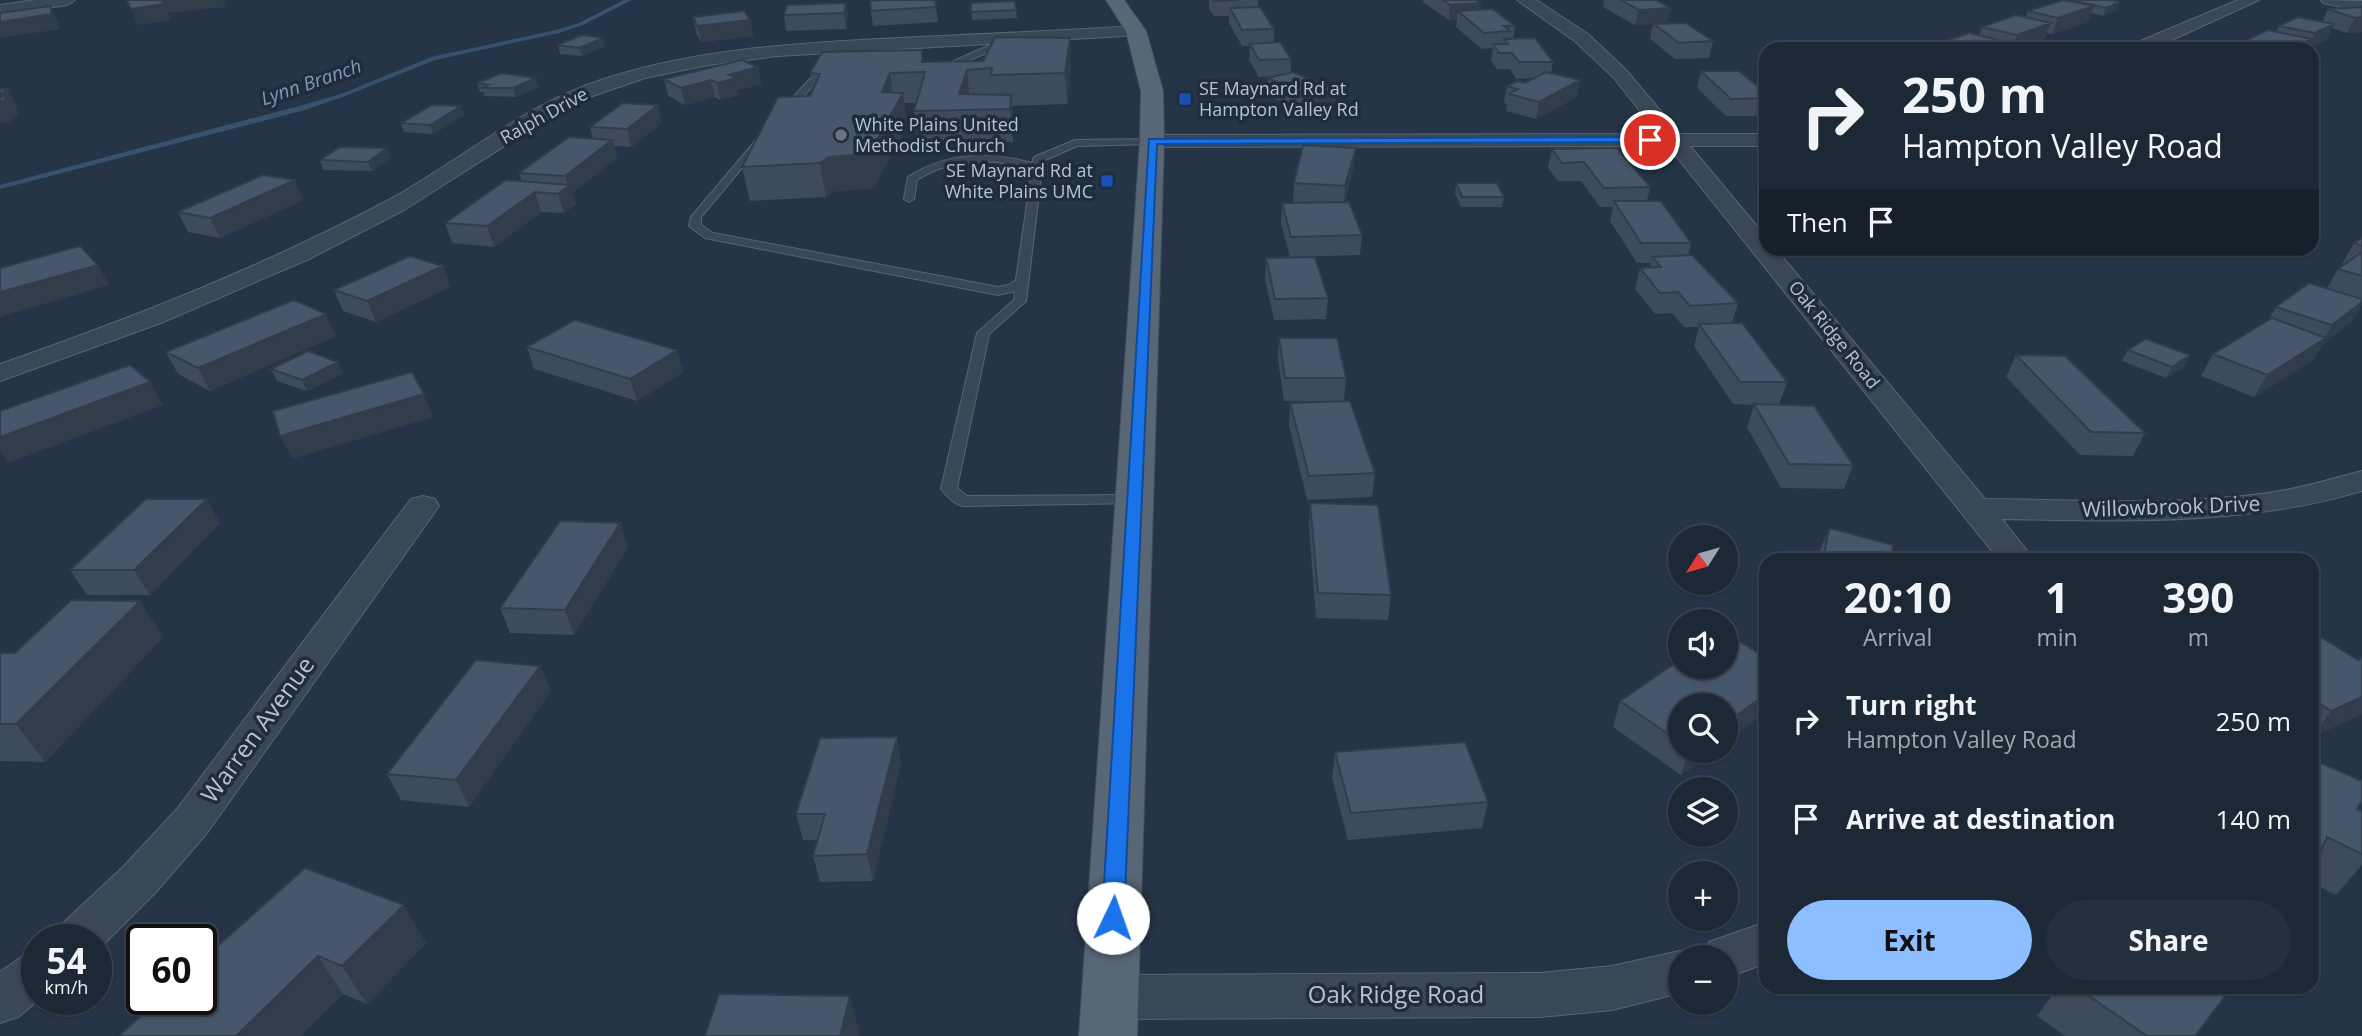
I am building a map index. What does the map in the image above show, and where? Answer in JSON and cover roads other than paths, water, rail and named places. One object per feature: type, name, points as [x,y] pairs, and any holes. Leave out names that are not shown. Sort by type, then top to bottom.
[{"type":"main road","points":[[1109,1016],[1152,141],[1152,91],[1136,31],[1115,0]]},
{"type":"street","points":[[0,10],[66,0]]},
{"type":"street","name":"Oak Ridge Road","points":[[1525,0],[1567,27],[1604,57],[1759,244]]},
{"type":"street","points":[[2153,42],[2251,0]]},
{"type":"street","points":[[2329,0],[2362,6]]},
{"type":"street","name":"Ralph Drive","points":[[0,373],[215,290],[348,230],[401,202],[543,112],[585,92],[629,76],[701,60],[772,51],[1136,31]]},
{"type":"street","points":[[1152,141],[1759,140]]},
{"type":"street","name":"Oak Ridge Road","points":[[1769,256],[2011,553]]},
{"type":"street","name":"Willowbrook Drive","points":[[1976,509],[2198,510],[2284,502],[2329,493],[2362,481]]},
{"type":"street","name":"Warren Avenue","points":[[93,924],[192,821],[423,506]]},
{"type":"street","points":[[1738,952],[1759,945]]},
{"type":"street","name":"Oak Ridge Road","points":[[1109,1016],[1540,995],[1612,988],[1668,975]]},
{"type":"street","points":[[0,1001],[21,985]]},
{"type":"lane","points":[[933,69],[954,65],[993,47],[1005,38]]},
{"type":"lane","points":[[848,46],[829,69],[809,83],[703,208],[695,226],[709,236],[998,291],[1013,288],[1022,281]]},
{"type":"lane","points":[[1134,500],[962,501],[949,489],[983,333],[1020,301],[1038,159],[1075,143],[1152,141]]},
{"type":"lane","points":[[909,199],[912,179],[948,162],[991,157],[1038,168]]},
{"type":"waterway","name":"Lynn Branch","points":[[0,187],[302,108],[343,95],[433,58],[557,32],[581,24],[629,0]]},
{"type":"place","name":"SE Maynard Rd at Hampton Valley Rd","points":[[1185,99]]},
{"type":"place","name":"White Plains United Methodist Church","points":[[841,135]]},
{"type":"place","name":"SE Maynard Rd at White Plains UMC","points":[[1107,181]]}]
